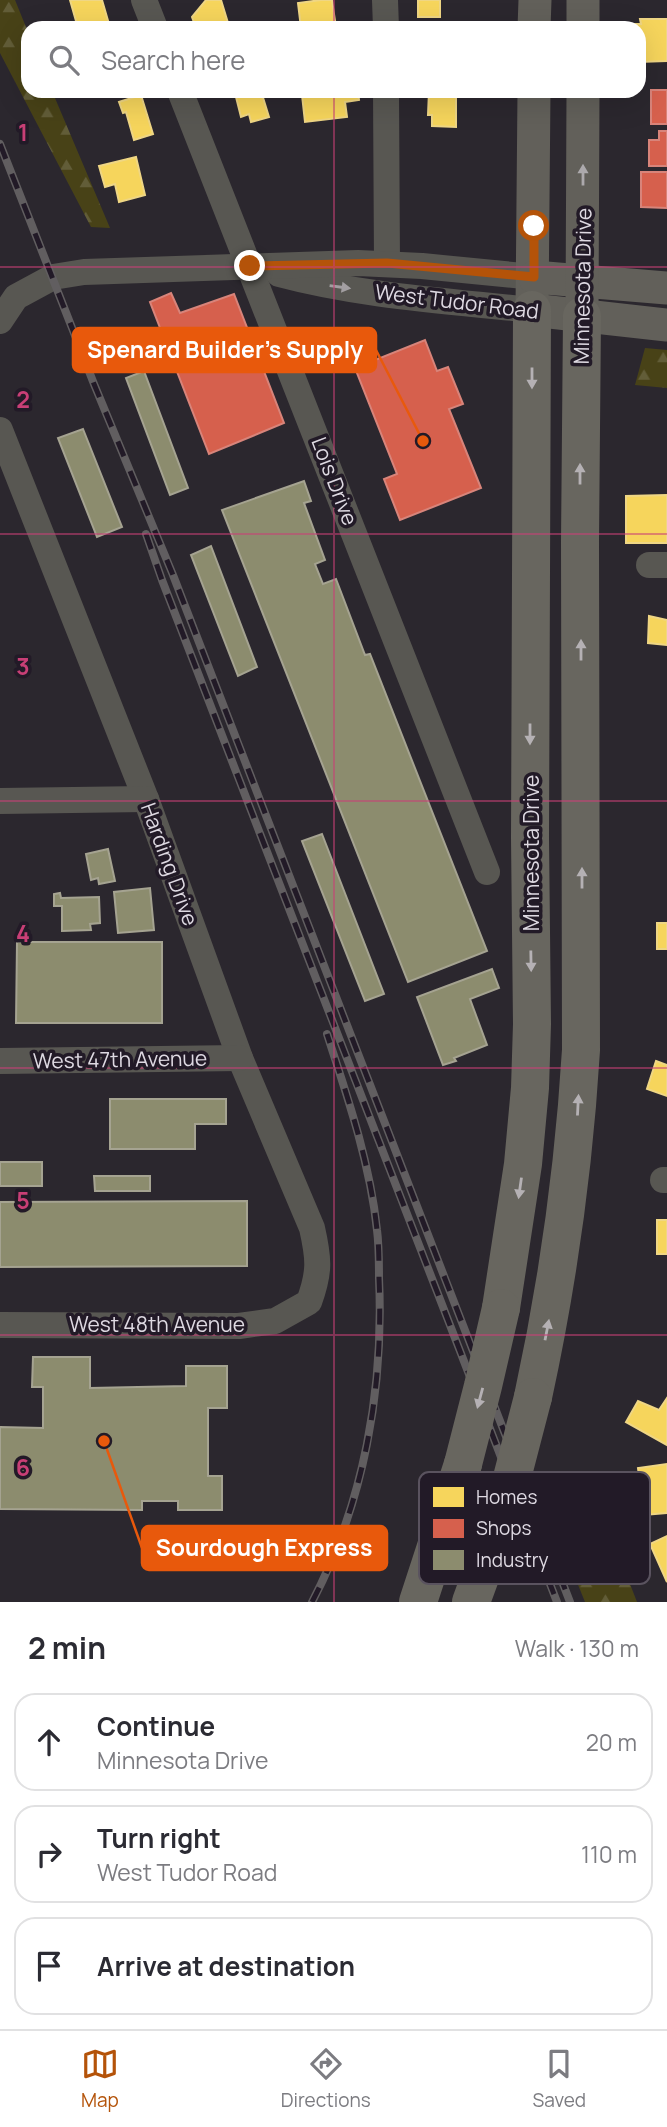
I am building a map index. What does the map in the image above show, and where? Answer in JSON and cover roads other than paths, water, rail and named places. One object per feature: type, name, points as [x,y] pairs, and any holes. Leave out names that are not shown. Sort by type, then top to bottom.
[{"type":"highway","name":"Minnesota Drive","points":[[460,1472],[501,1308],[523,1164],[530,1075],[533,293]]},
{"type":"highway","name":"Minnesota Drive","points":[[513,1472],[533,1397],[557,1277],[577,1121],[581,1050],[580,542],[583,298]]},
{"type":"highway","name":"Minnesota Drive","points":[[418,1602],[424,1584]]},
{"type":"highway","name":"Minnesota Drive","points":[[471,1602],[478,1584]]},
{"type":"main road","points":[[534,0],[534,21]]},
{"type":"main road","points":[[583,0],[583,21]]},
{"type":"main road","name":"Minnesota Drive","points":[[533,293],[534,98]]},
{"type":"main road","name":"Minnesota Drive","points":[[583,98],[583,298]]},
{"type":"main road","name":"West Tudor Road","points":[[583,298],[667,288]]},
{"type":"main road","name":"West Tudor Road","points":[[533,293],[583,298],[667,325]]},
{"type":"street","points":[[144,0],[152,21]]},
{"type":"street","points":[[385,0],[386,21]]},
{"type":"street","name":"Lois Drive","points":[[183,98],[488,872]]},
{"type":"street","points":[[386,98],[387,263]]},
{"type":"street","name":"West Tudor Road","points":[[0,321],[16,297],[53,277],[84,272],[387,263],[533,293]]},
{"type":"street","name":"West Tudor Road","points":[[250,266],[313,283],[383,293],[533,293]]},
{"type":"street","name":"Harding Drive","points":[[0,430],[146,799],[240,1058],[312,1228],[318,1255],[317,1280],[309,1302]]},
{"type":"street","points":[[0,800],[146,799]]},
{"type":"street","name":"West 47th Avenue","points":[[0,1061],[240,1058]]},
{"type":"street","name":"West 48th Avenue","points":[[0,1325],[239,1326],[275,1321],[309,1302]]},
{"type":"railway","points":[[0,144],[94,384],[173,575],[520,1472]]},
{"type":"railway","points":[[146,534],[507,1472]]},
{"type":"railway","points":[[312,1602],[345,1525],[367,1444],[374,1403],[380,1320],[374,1205],[357,1131],[327,1034]]},
{"type":"railway","points":[[550,1584],[557,1602]]},
{"type":"railway","points":[[563,1584],[570,1602]]},
{"type":"place","name":"Spenard Builder's Supply","points":[[423,441]]},
{"type":"place","name":"Sourdough Express","points":[[104,1441]]}]
